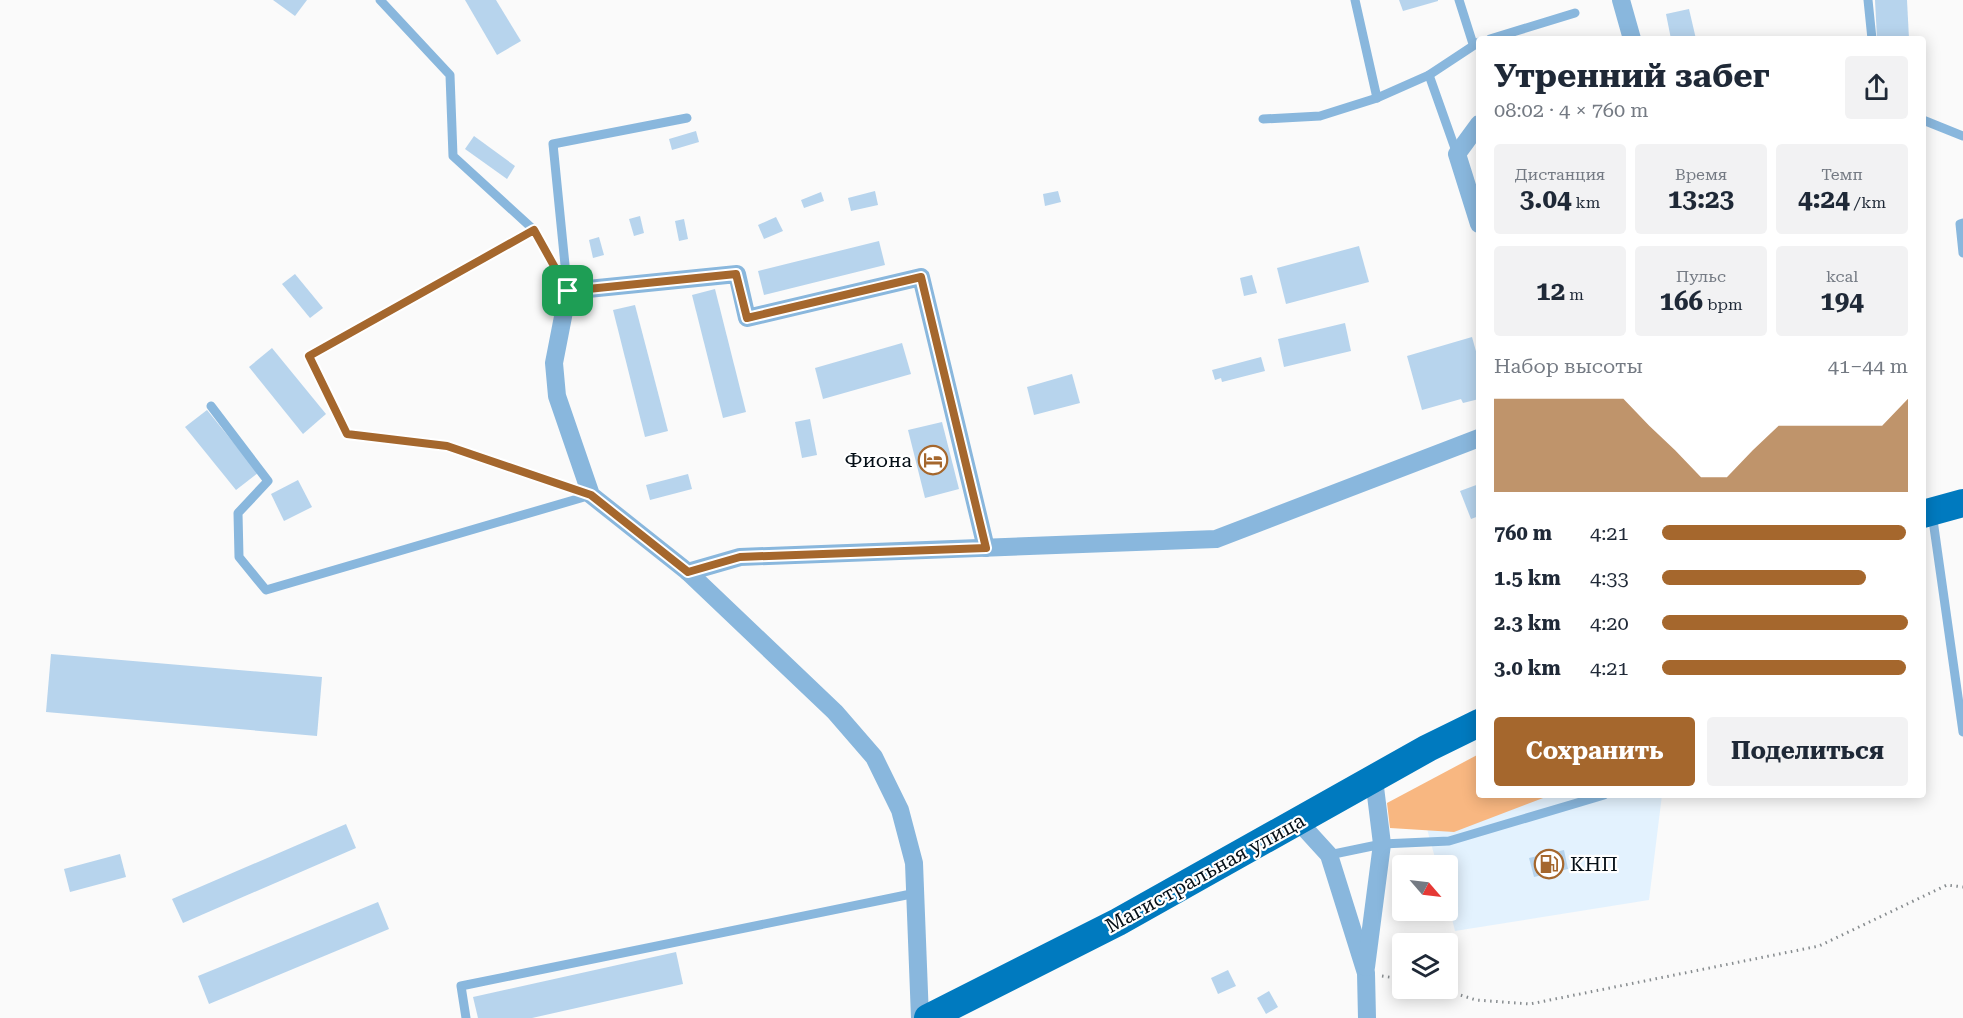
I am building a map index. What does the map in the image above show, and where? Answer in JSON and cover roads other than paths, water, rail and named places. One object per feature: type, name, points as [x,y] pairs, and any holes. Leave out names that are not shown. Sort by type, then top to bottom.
[{"type":"main road","points":[[1928,512],[1963,502]]},
{"type":"main road","name":"Магистральная улица","points":[[928,1018],[1118,922],[1476,725]]},
{"type":"street","points":[[1621,0],[1631,36]]},
{"type":"street","points":[[1476,128],[1457,154],[1476,214]]},
{"type":"street","points":[[920,1018],[914,862],[900,810],[874,757],[835,712],[688,572],[591,495],[556,396],[554,363],[568,291],[736,274],[747,318],[921,277],[986,548]]},
{"type":"street","points":[[688,572],[740,557],[1216,539],[1476,439]]},
{"type":"street","points":[[1367,1018],[1366,973],[1383,844],[1374,779]]},
{"type":"street","points":[[1298,821],[1329,855],[1366,973]]},
{"type":"lane","points":[[380,0],[450,75],[453,156],[534,230],[568,291]]},
{"type":"lane","points":[[1355,0],[1377,98]]},
{"type":"lane","points":[[1263,119],[1320,116],[1377,98],[1429,75],[1476,43],[1459,0]]},
{"type":"lane","points":[[1868,0],[1872,36]]},
{"type":"lane","points":[[1500,36],[1575,13]]},
{"type":"lane","points":[[1429,75],[1457,154]]},
{"type":"lane","points":[[568,291],[553,144],[687,118]]},
{"type":"lane","points":[[1926,121],[1963,136]]},
{"type":"lane","points":[[1963,223],[1960,224],[1963,253]]},
{"type":"lane","points":[[534,230],[309,356],[347,434],[447,446],[591,495]]},
{"type":"lane","points":[[211,406],[268,481],[238,513],[239,557],[266,590],[591,495]]},
{"type":"lane","points":[[1928,512],[1963,732]]},
{"type":"lane","points":[[1329,855],[1383,844],[1449,841],[1594,798]]},
{"type":"lane","points":[[466,1018],[461,986],[916,893]]},
{"type":"place","name":"Фиона","points":[[933,460]]},
{"type":"place","name":"КНП","points":[[1549,864]]}]
